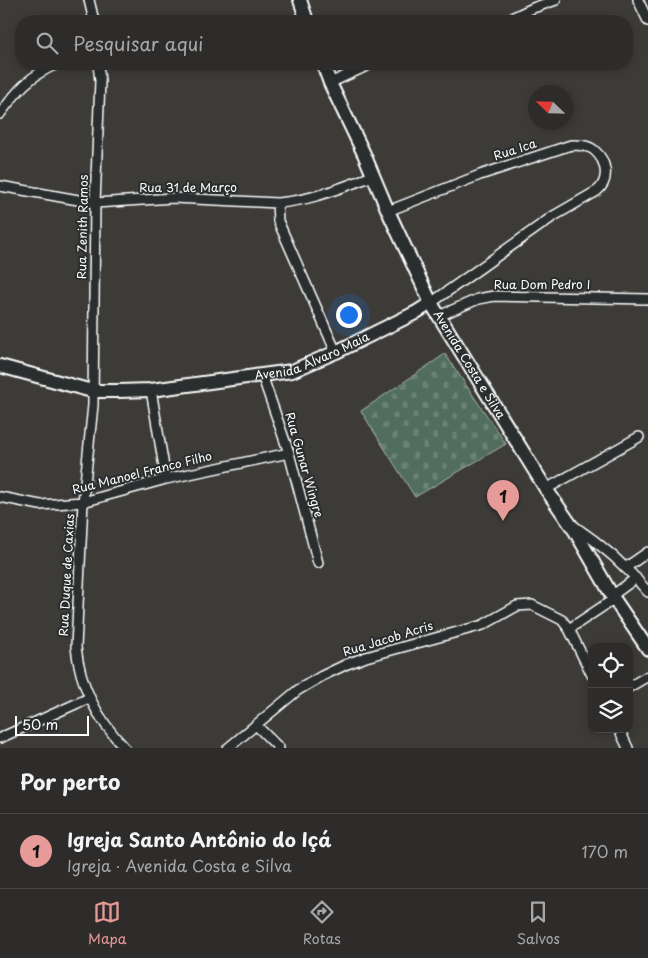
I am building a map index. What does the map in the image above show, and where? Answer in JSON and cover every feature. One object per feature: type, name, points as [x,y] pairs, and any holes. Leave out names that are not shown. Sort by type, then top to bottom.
[{"type":"street","points":[[89,0],[93,15]]},
{"type":"street","points":[[300,0],[305,15]]},
{"type":"street","points":[[518,15],[556,0]]},
{"type":"street","points":[[638,0],[648,21]]},
{"type":"street","points":[[0,114],[16,92],[41,70]]},
{"type":"street","name":"Rua Zenith Ramos","points":[[92,391],[95,203],[100,81],[99,70]]},
{"type":"street","name":"Avenida Costa e Silva","points":[[325,70],[431,303],[648,649]]},
{"type":"street","points":[[330,82],[357,70]]},
{"type":"street","name":"Rua Ica","points":[[388,211],[480,175],[571,145],[583,145],[594,149],[604,165],[607,175],[603,186],[586,197]]},
{"type":"street","name":"Rua 31 de Março","points":[[0,186],[95,203],[174,198],[278,203],[293,202],[311,197],[374,176]]},
{"type":"street","name":"Avenida Álvaro Maia","points":[[0,366],[92,391],[119,392],[150,390],[292,371],[415,314],[552,217],[586,197]]},
{"type":"street","points":[[278,203],[278,221],[336,352]]},
{"type":"street","name":"Rua Dom Pedro I","points":[[439,316],[478,299],[494,296],[648,299]]},
{"type":"street","name":"Rua Gunar Wingre","points":[[262,376],[289,453],[318,563]]},
{"type":"street","points":[[150,390],[166,479]]},
{"type":"street","name":"Rua Duque de Caxias","points":[[92,391],[93,405],[83,502],[76,647],[78,665],[90,698],[98,714],[126,748]]},
{"type":"street","points":[[546,489],[639,437]]},
{"type":"street","name":"Rua Manoel Franco Filho","points":[[0,497],[40,506],[83,502],[166,479],[289,453]]},
{"type":"street","points":[[568,522],[588,535],[636,578],[648,592]]},
{"type":"street","points":[[625,568],[648,552]]},
{"type":"street","points":[[588,667],[569,629],[614,597],[636,578]]},
{"type":"street","name":"Rua Jacob Acris","points":[[228,748],[298,690],[347,664],[417,642],[483,625],[517,606],[532,605],[562,620],[569,629]]},
{"type":"street","points":[[633,685],[648,676]]},
{"type":"street","points":[[0,738],[90,698]]},
{"type":"street","points":[[256,724],[279,748]]},
{"type":"street","points":[[621,733],[628,748]]},
{"type":"green space","points":[[445,354],[506,444],[415,497],[361,411]]},
{"type":"place","name":"Igreja Santo Antônio do Içá","points":[[503,521]]}]
